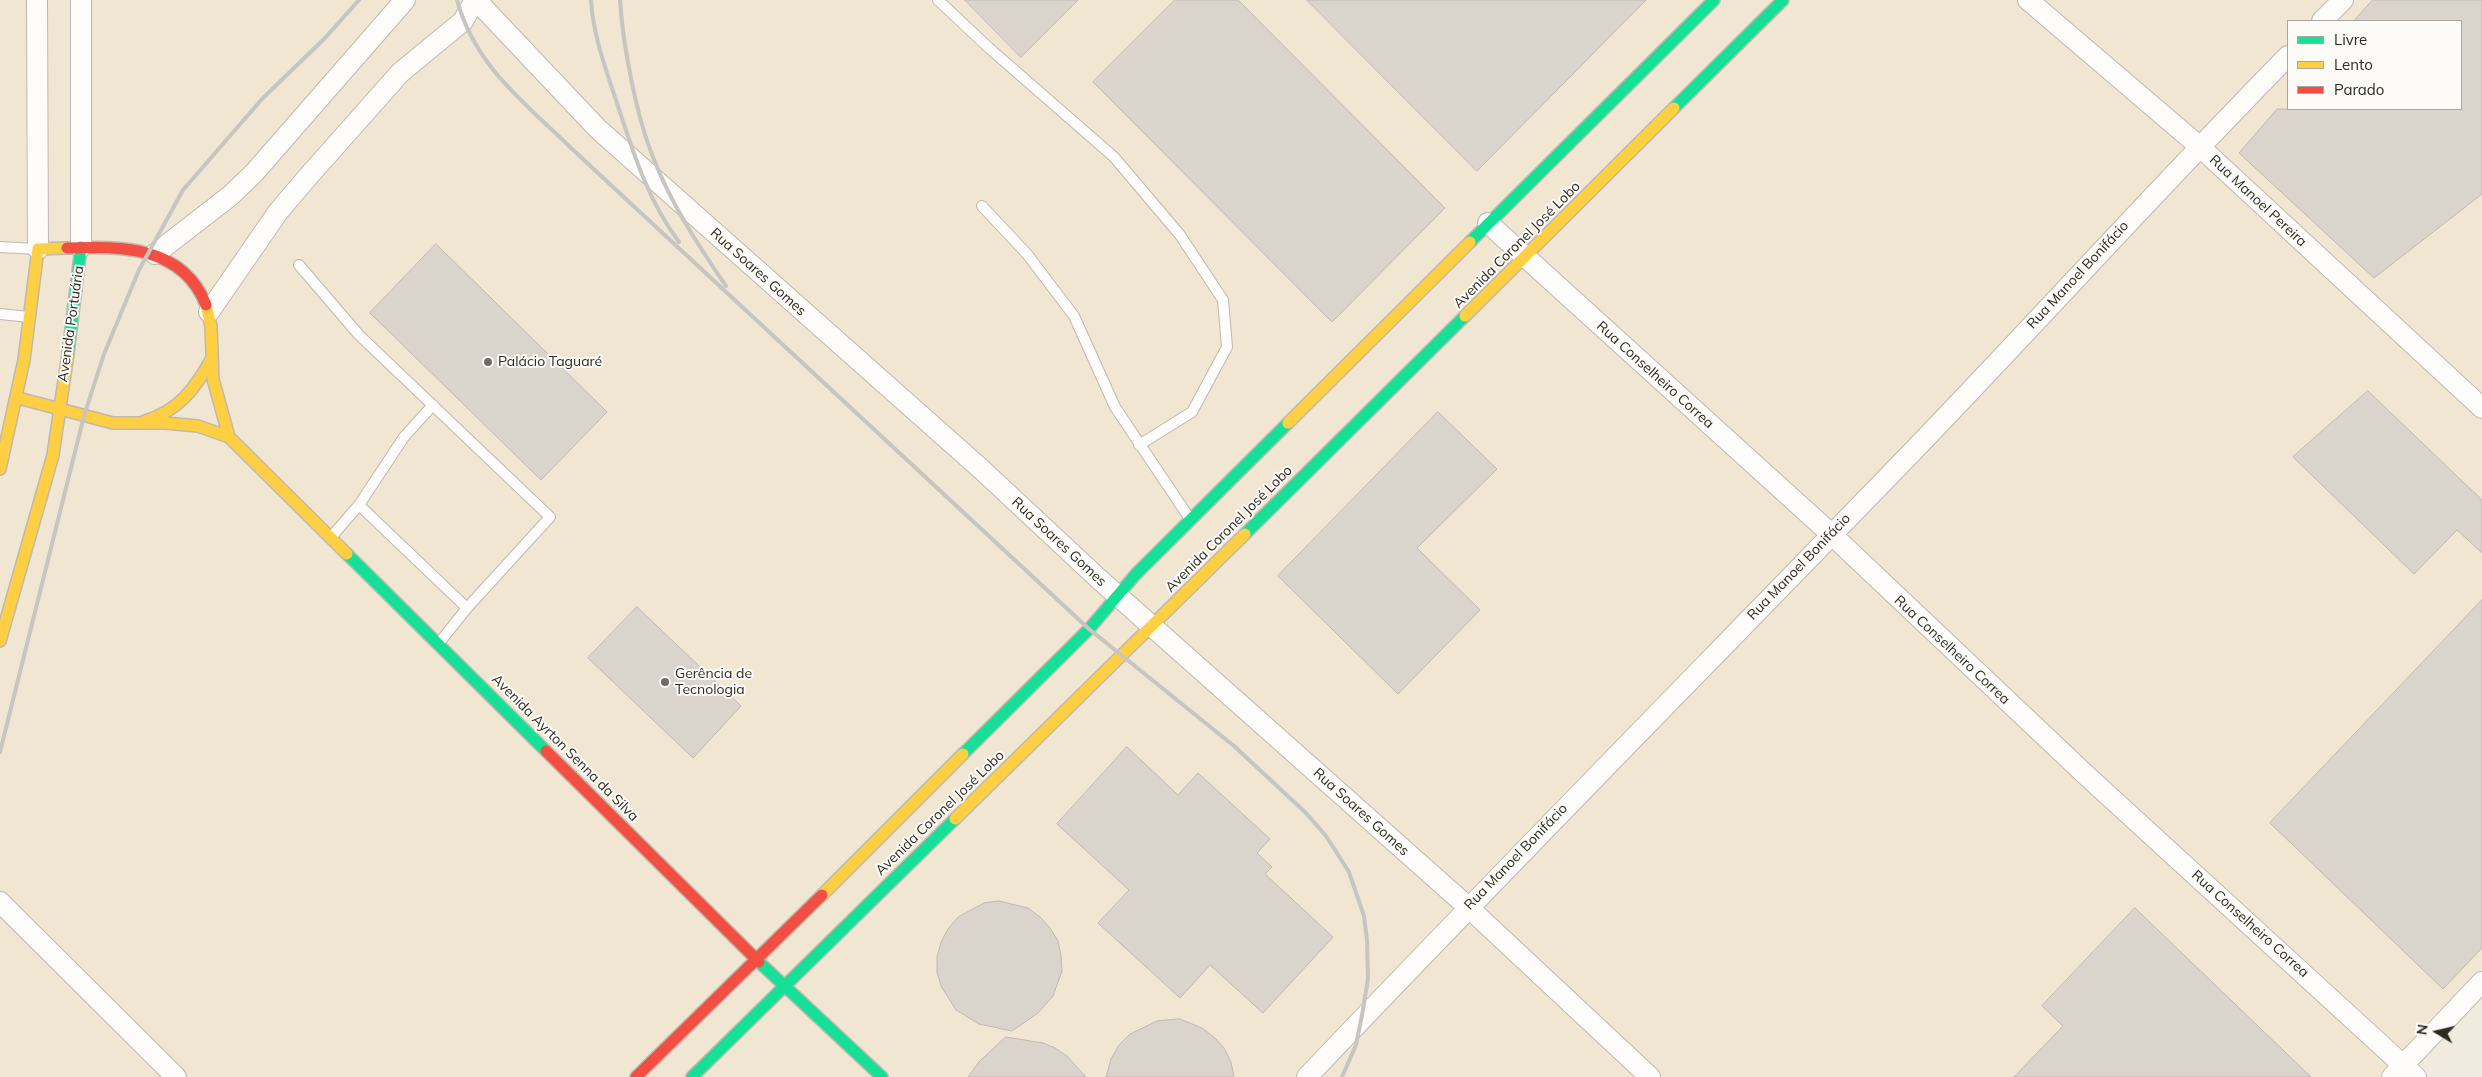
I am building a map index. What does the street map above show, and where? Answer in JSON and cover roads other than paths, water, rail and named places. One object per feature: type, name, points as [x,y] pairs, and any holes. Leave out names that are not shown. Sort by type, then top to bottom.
[{"type":"street","points":[[0,469],[18,398],[32,317],[38,249],[37,0]]},
{"type":"street","name":"Avenida Portuária","points":[[0,641],[53,455],[78,284],[80,248],[81,0]]},
{"type":"street","points":[[155,254],[230,196],[254,173],[405,0]]},
{"type":"street","points":[[209,312],[278,212],[306,179],[400,73],[463,21],[476,0]]},
{"type":"street","name":"Rua Soares Gomes","points":[[476,0],[598,129],[974,463],[1117,595],[1468,907],[1650,1077]]},
{"type":"street","name":"Avenida Coronel José Lobo","points":[[636,1077],[757,960],[1089,628],[1136,574],[1190,519],[1714,0]]},
{"type":"street","name":"Avenida Coronel José Lobo","points":[[692,1077],[1152,626],[1783,0]]},
{"type":"street","name":"Rua Manoel Pereira","points":[[2028,0],[2199,146],[2482,408]]},
{"type":"street","points":[[2323,20],[2343,0]]},
{"type":"street","name":"Rua Manoel Bonifácio","points":[[1307,1077],[1468,907],[1831,534],[2199,146],[2287,57]]},
{"type":"street","name":"Rua Conselheiro Correa","points":[[1488,223],[1524,258],[1831,534],[2404,1073]]},
{"type":"street","points":[[38,249],[124,249],[155,254],[180,268],[193,281],[203,296],[209,312],[212,328],[211,360],[229,437]]},
{"type":"street","points":[[132,423],[151,420],[182,402],[193,390],[211,360]]},
{"type":"street","name":"Avenida Ayrton Senna da Silva","points":[[18,398],[113,423],[165,423],[198,426],[229,437],[757,960],[882,1077]]},
{"type":"street","points":[[0,902],[176,1077]]},
{"type":"street","points":[[2404,1073],[2482,982]]},
{"type":"lane","points":[[938,0],[989,48],[1114,157],[1180,235],[1222,300],[1226,347],[1192,412],[1139,445]]},
{"type":"lane","points":[[982,206],[1027,254],[1074,316],[1115,407],[1190,519]]},
{"type":"lane","points":[[0,247],[38,249]]},
{"type":"lane","points":[[299,265],[359,335],[550,516],[467,608],[438,644]]},
{"type":"lane","points":[[0,314],[32,317]]},
{"type":"lane","points":[[330,539],[359,505],[404,437],[433,406]]},
{"type":"lane","points":[[359,505],[467,608]]},
{"type":"railway","points":[[0,752],[84,416],[104,354],[139,270],[183,190],[262,99],[325,38],[359,0]]},
{"type":"railway","points":[[457,0],[465,23],[489,64],[536,115],[1089,629],[1234,746],[1306,813],[1326,836],[1349,872],[1364,916],[1367,940],[1368,979],[1362,1015],[1356,1045],[1342,1077]]},
{"type":"railway","points":[[591,0],[594,26],[601,52],[635,158],[658,210],[679,242]]},
{"type":"railway","points":[[620,0],[631,80],[641,121],[653,157],[668,191],[695,240],[726,286]]},
{"type":"place","name":"Palácio Taguaré","points":[[488,362]]},
{"type":"place","name":"Gerência de Tecnologia","points":[[665,682]]}]
